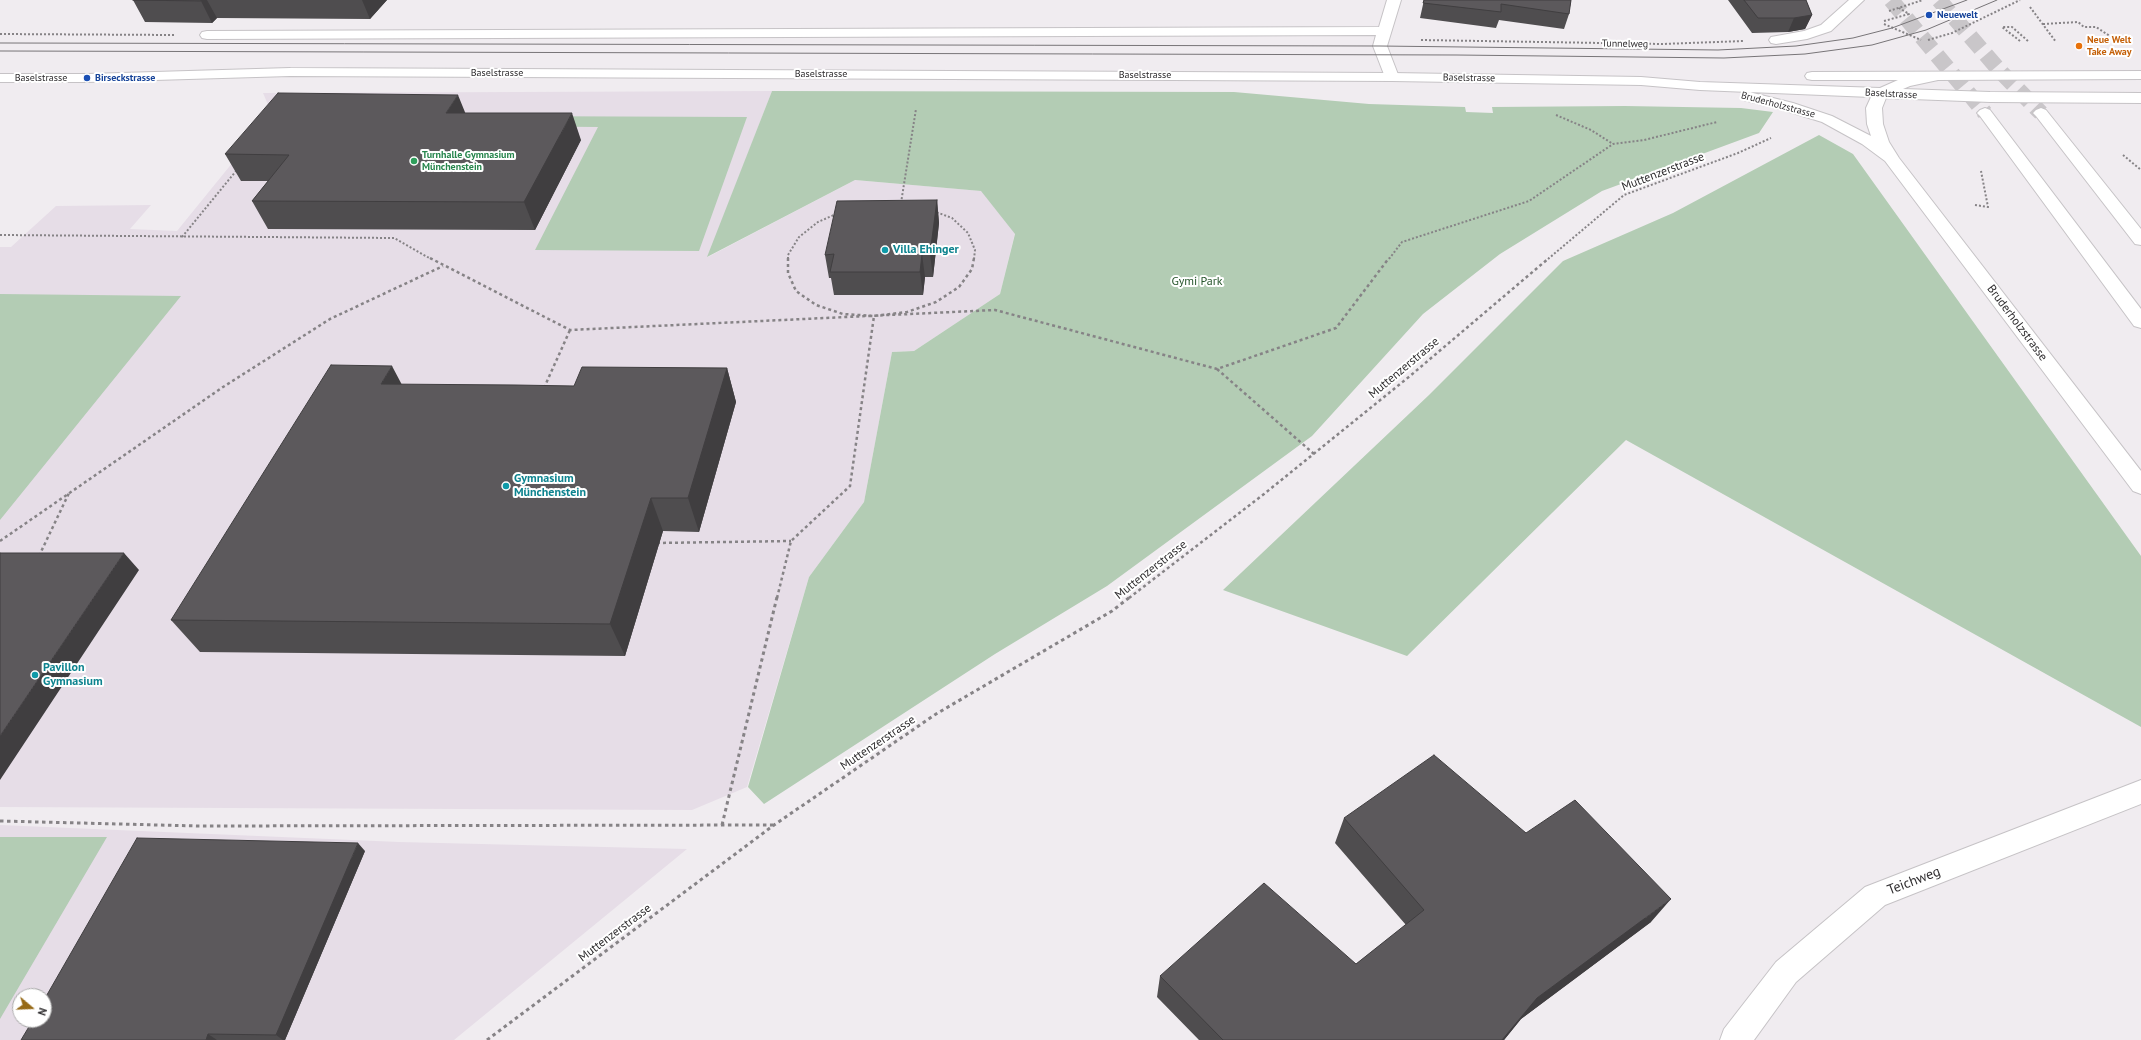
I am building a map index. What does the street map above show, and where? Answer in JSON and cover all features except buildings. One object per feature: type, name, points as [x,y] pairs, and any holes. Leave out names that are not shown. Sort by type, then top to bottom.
[{"type":"main road","points":[[1392,77],[1380,46],[1394,0]]},
{"type":"main road","points":[[1776,40],[1807,35],[1826,28],[1857,0]]},
{"type":"main road","points":[[207,35],[423,33],[1383,35]]},
{"type":"main road","name":"Baselstrasse","points":[[0,78],[87,78],[290,72],[1392,77],[1641,81],[1700,86],[1990,98],[2140,99]]},
{"type":"main road","points":[[1880,94],[1906,82],[1941,75]]},
{"type":"main road","points":[[2058,75],[2112,89],[2140,99]]},
{"type":"main road","name":"Baselstrasse","points":[[1641,81],[1693,76],[2141,75]]},
{"type":"main road","name":"Bruderholzstrasse","points":[[1700,86],[1772,102],[1819,116],[1846,128],[1868,141],[1892,160]]},
{"type":"main road","name":"Bruderholzstrasse","points":[[1880,94],[1874,108],[1875,124],[1881,142],[1892,160],[2141,486]]},
{"type":"main road","points":[[1985,113],[2141,322]]},
{"type":"main road","points":[[2041,113],[2141,240]]},
{"type":"main road","name":"Teichweg","points":[[1735,1040],[1786,972],[1875,896],[2141,792]]},
{"type":"path","points":[[1895,10],[1923,0]]},
{"type":"path","points":[[1899,8],[1909,14],[1881,22],[1923,41],[1952,33],[2020,0]]},
{"type":"path","points":[[2030,7],[2058,47]]},
{"type":"path","points":[[2043,24],[2078,22],[2084,27],[2096,27],[2118,41]]},
{"type":"path","points":[[2025,45],[2002,27],[2012,27],[2029,41]]},
{"type":"path","points":[[0,34],[207,35]]},
{"type":"path","name":"Tunnelweg","points":[[1383,35],[1662,44],[1776,40]]},
{"type":"path","points":[[900,204],[922,74]]},
{"type":"path","points":[[1552,113],[1591,130],[1613,144]]},
{"type":"path","name":"Muttenzerstrasse","points":[[487,1040],[774,825],[936,714],[1112,611],[1314,454],[1410,376],[1624,195],[1738,153],[1819,116]]},
{"type":"path","points":[[1217,369],[1336,328],[1402,242],[1529,201],[1613,144],[1644,140],[1721,121]]},
{"type":"path","points":[[1974,205],[1988,207],[1981,171],[1977,164]]},
{"type":"path","points":[[182,237],[236,171]]},
{"type":"path","points":[[900,204],[928,208],[952,218],[968,233],[975,250],[972,269],[959,287],[936,302],[907,312],[874,316],[843,314],[816,305],[796,291],[788,273],[788,255],[799,237],[824,219],[843,211],[871,205],[900,204]]},
{"type":"path","points":[[0,235],[394,238],[443,266],[570,330],[995,310],[1217,369],[1314,454]]},
{"type":"path","points":[[0,541],[223,387],[330,319],[443,266]]},
{"type":"path","points":[[722,825],[791,541],[850,486],[874,316]]},
{"type":"path","points":[[542,392],[570,330]]},
{"type":"path","points":[[39,557],[69,493]]},
{"type":"path","points":[[651,543],[791,541]]},
{"type":"path","points":[[0,821],[198,826],[774,825]]},
{"type":"shaded area","name":"Gymnasium Münchenstein","points":[[772,91],[708,257],[855,180],[982,191],[1015,233],[1000,294],[914,351],[892,352],[864,502],[809,577],[747,787],[692,810],[0,807],[0,247],[11,247],[56,206],[151,205],[130,229],[177,231],[272,114],[263,93]]},
{"type":"shaded area","points":[[0,825],[399,842],[687,849],[454,1040],[0,1040]]},
{"type":"green space","name":"Gymi Park","points":[[772,91],[1234,92],[1369,104],[1465,107],[1466,112],[1493,113],[1492,107],[1625,106],[1741,108],[1773,112],[1759,133],[1602,191],[1500,254],[1423,314],[1312,436],[1107,586],[995,654],[764,804],[748,787],[809,577],[864,502],[892,352],[914,351],[1000,294],[1015,234],[981,191],[855,180],[707,257]]},
{"type":"green space","points":[[491,116],[747,117],[699,251],[535,250],[598,127],[485,126]]},
{"type":"green space","points":[[1819,135],[1853,154],[2141,556],[2141,727],[1626,440],[1407,656],[1223,590],[1429,395],[1563,261],[1673,213]]},
{"type":"green space","points":[[0,294],[181,296],[0,520]]},
{"type":"green space","points":[[0,837],[107,837],[18,988],[12,988],[12,999],[0,1019]]},
{"type":"tunnel","points":[[1891,0],[1985,113]]},
{"type":"tunnel","points":[[1939,0],[1999,70],[2041,113]]},
{"type":"tram line","points":[[0,43],[1380,46],[1718,50],[1796,46],[1853,38],[1892,28],[1967,0]]},
{"type":"tram line","points":[[0,51],[1457,55],[1724,58],[1805,54],[1872,45],[1926,30],[1997,0]]},
{"type":"place","name":"Neuewelt","points":[[1929,15]]},
{"type":"place","name":"Neue Welt Take Away","points":[[2079,46]]},
{"type":"place","name":"Birseckstrasse","points":[[87,78]]},
{"type":"place","name":"Turnhalle Gymnasium Münchenstein","points":[[414,161]]},
{"type":"place","name":"Villa Ehinger","points":[[885,250]]},
{"type":"place","name":"Gymnasium Münchenstein","points":[[506,486]]},
{"type":"place","name":"Pavillon Gymnasium","points":[[35,675]]}]
